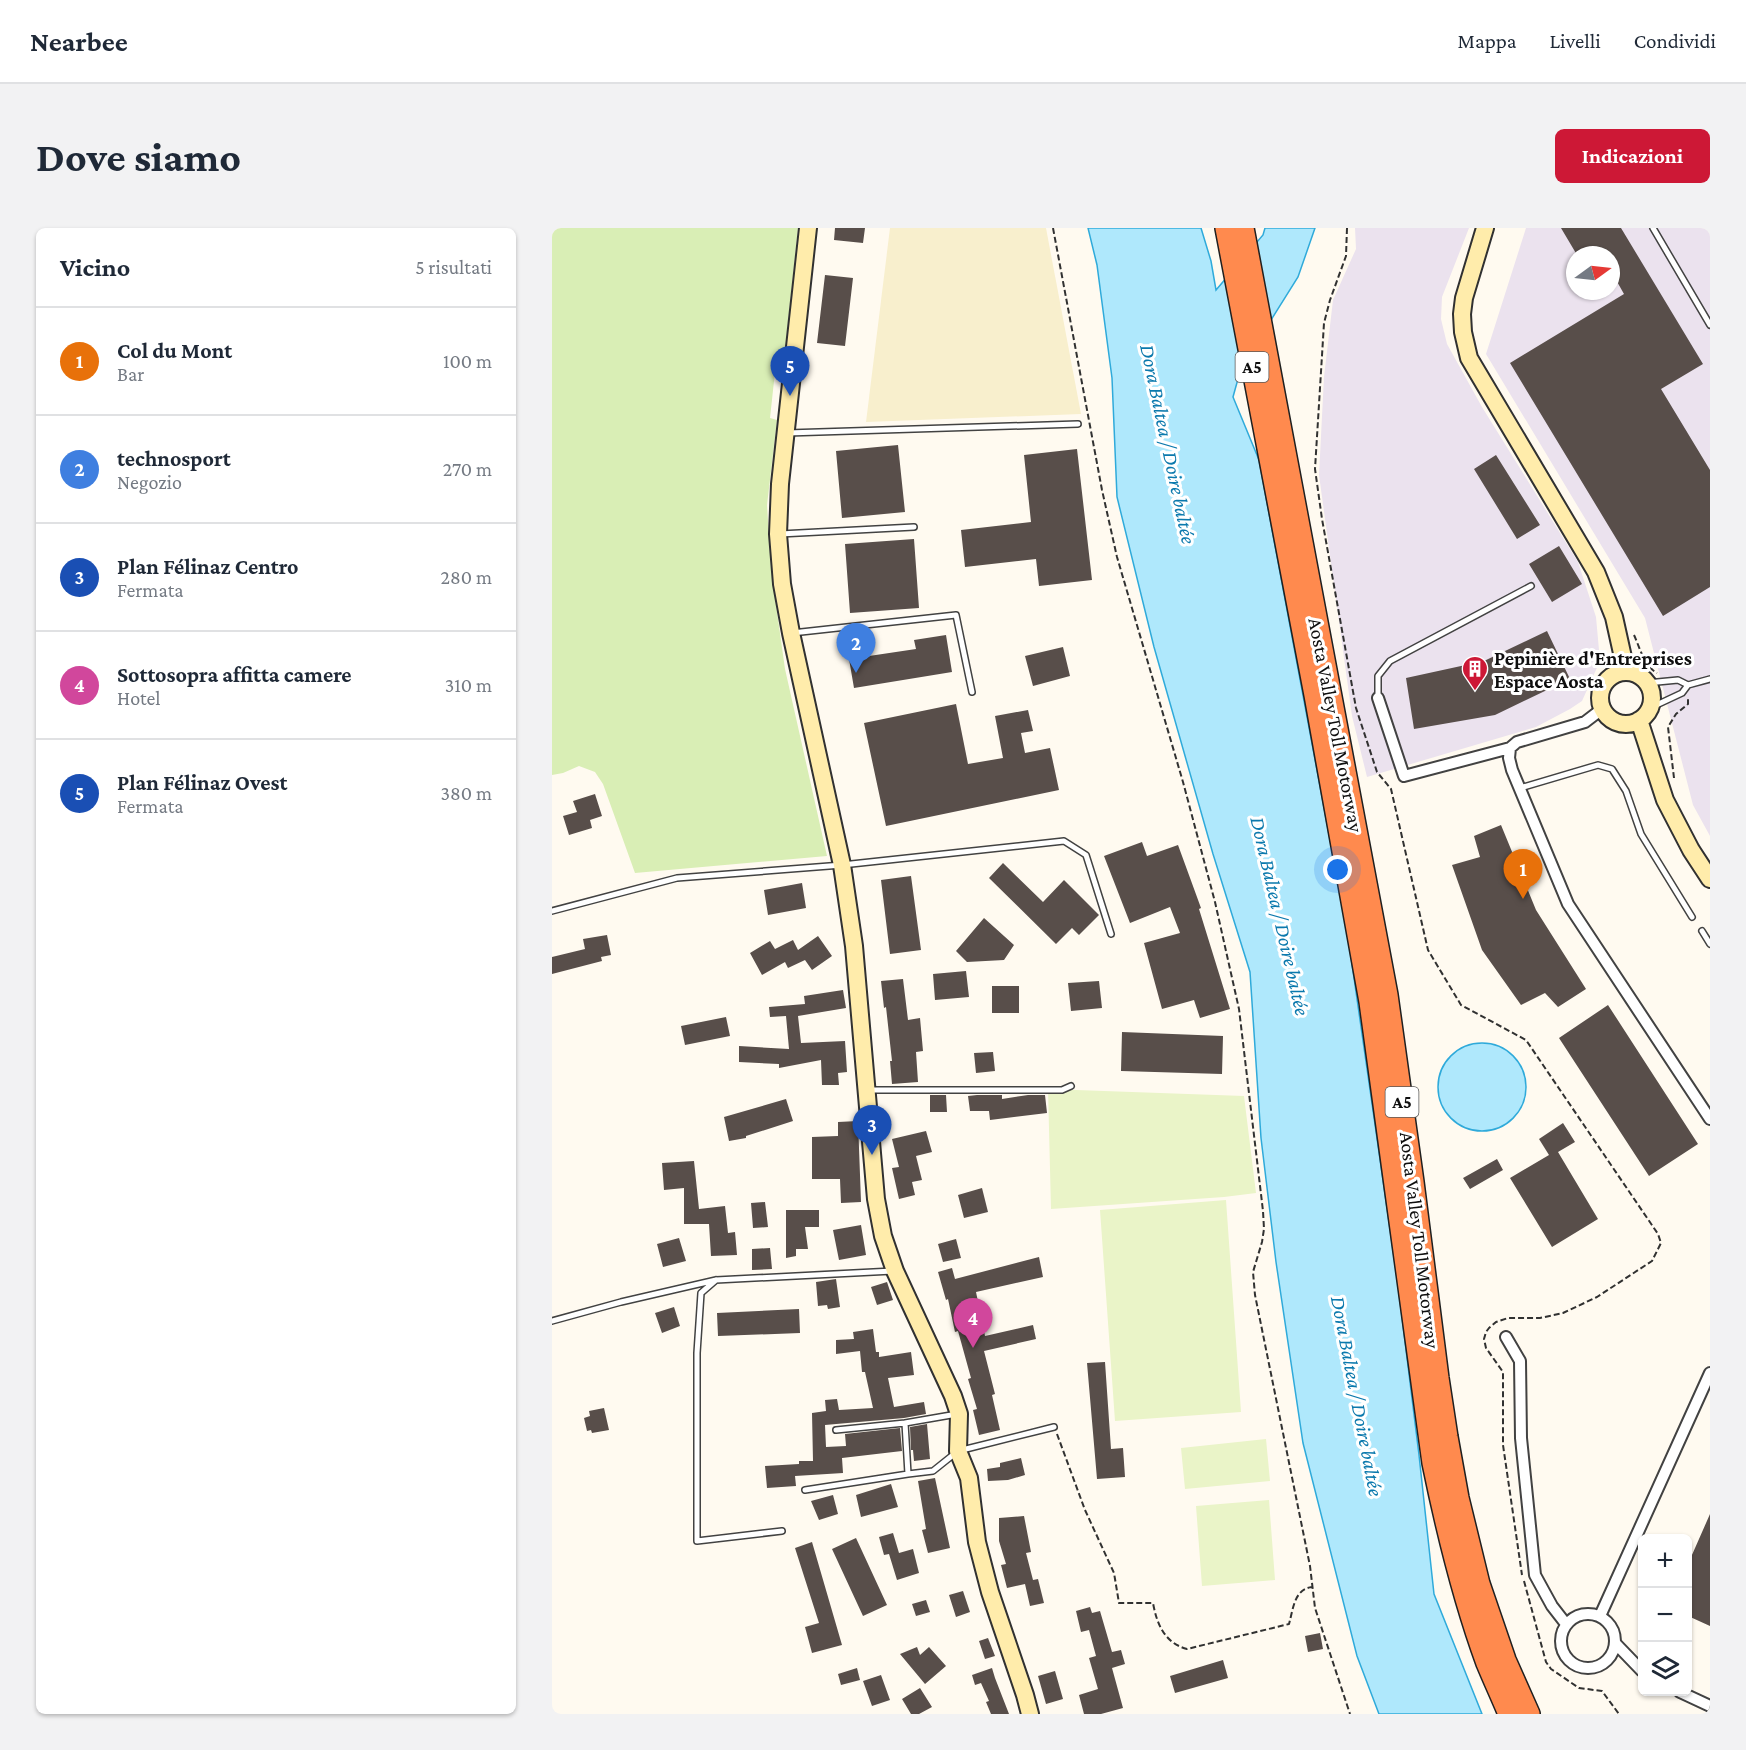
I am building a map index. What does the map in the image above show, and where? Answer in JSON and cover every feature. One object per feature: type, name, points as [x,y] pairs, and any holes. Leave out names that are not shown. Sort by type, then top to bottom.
[{"type":"highway","name":"Aosta Valley Toll Motorway","points":[[1226,228],[1315,695],[1370,1002],[1433,1463],[1445,1523],[1464,1595],[1488,1665],[1509,1714]]},
{"type":"highway","name":"Aosta Valley Toll Motorway","points":[[1243,228],[1386,995],[1447,1437],[1458,1498],[1479,1584],[1505,1660],[1529,1714]]},
{"type":"main road","points":[[808,228],[780,484],[778,534],[782,584],[842,864],[854,946],[876,1199],[883,1236],[895,1271],[953,1396],[959,1414],[958,1451],[969,1478],[977,1542],[1030,1714]]},
{"type":"main road","points":[[1485,228],[1461,314],[1469,358],[1596,572],[1614,617],[1626,671]]},
{"type":"main road","points":[[1626,671],[1634,673],[1647,683],[1652,699],[1644,714],[1631,723],[1623,724],[1607,716],[1602,709],[1601,688],[1615,674],[1626,671]]},
{"type":"main road","points":[[1644,714],[1665,800],[1690,850],[1710,879]]},
{"type":"street","points":[[1378,698],[1404,776],[1510,748],[1517,742],[1585,722],[1602,709]]},
{"type":"street","points":[[1510,748],[1509,758],[1512,770],[1568,904],[1710,1119]]},
{"type":"street","points":[[1506,1337],[1520,1361],[1521,1438],[1535,1575],[1552,1606],[1566,1624]]},
{"type":"street","points":[[1600,1616],[1710,1373]]},
{"type":"street","points":[[1591,1613],[1600,1616],[1607,1621],[1615,1636],[1616,1644],[1612,1654],[1606,1662],[1597,1667],[1587,1669],[1577,1666],[1563,1653],[1560,1643],[1566,1624],[1573,1617],[1582,1614],[1591,1613]]},
{"type":"street","points":[[1616,1644],[1638,1667]]},
{"type":"street","points":[[1689,1696],[1710,1706]]},
{"type":"lane","points":[[1653,228],[1710,325]]},
{"type":"lane","points":[[786,434],[1078,424]]},
{"type":"lane","points":[[778,534],[914,527]]},
{"type":"lane","points":[[1378,698],[1378,676],[1390,662],[1531,586]]},
{"type":"lane","points":[[791,633],[956,615],[972,692]]},
{"type":"lane","points":[[1644,714],[1682,693],[1688,685],[1710,679]]},
{"type":"lane","points":[[1647,683],[1678,680],[1688,685]]},
{"type":"lane","points":[[1520,788],[1598,765],[1612,769],[1626,791],[1641,834],[1692,917]]},
{"type":"lane","points":[[552,911],[677,878],[1064,841],[1086,855],[1111,933]]},
{"type":"lane","points":[[1702,931],[1710,944]]},
{"type":"lane","points":[[866,1090],[1062,1090],[1071,1086]]},
{"type":"lane","points":[[552,1321],[716,1280],[895,1271]]},
{"type":"lane","points":[[716,1280],[701,1293],[698,1353],[697,1541],[782,1531]]},
{"type":"lane","points":[[836,1430],[905,1423],[959,1414]]},
{"type":"lane","points":[[905,1423],[908,1474]]},
{"type":"lane","points":[[805,1490],[933,1471],[958,1451],[1054,1427]]},
{"type":"lane","points":[[1505,1660],[1534,1714]]},
{"type":"path","points":[[1053,228],[1102,490],[1117,557],[1183,782],[1215,902],[1239,1009],[1264,1229],[1253,1272],[1255,1295],[1310,1566],[1315,1608],[1350,1714]]},
{"type":"path","points":[[1347,228],[1346,256],[1324,323],[1315,469],[1356,708],[1377,772],[1391,789],[1428,950],[1461,1005],[1526,1040],[1658,1234],[1661,1243],[1652,1261],[1597,1298],[1563,1313],[1540,1318],[1508,1318],[1496,1322],[1489,1328],[1484,1339],[1486,1348],[1503,1372],[1503,1445],[1521,1570],[1546,1662],[1551,1669],[1579,1688],[1602,1691],[1620,1714]]},
{"type":"path","points":[[1054,1427],[1084,1510],[1114,1573],[1119,1604],[1153,1603],[1166,1637],[1175,1646],[1187,1649],[1289,1624],[1295,1600],[1305,1588],[1312,1587]]},
{"type":"shaded area","points":[[890,228],[1046,228],[1081,414],[866,422]]},
{"type":"shaded area","points":[[1355,228],[1469,228],[1442,297],[1441,319],[1447,344],[1482,407],[1578,562],[1596,617],[1600,661],[1582,701],[1536,727],[1367,777],[1352,716],[1319,475],[1324,377],[1333,300],[1356,249]]},
{"type":"shaded area","points":[[1526,228],[1710,228],[1710,836],[1693,805],[1645,618],[1486,354]]},
{"type":"green space","points":[[552,228],[798,228],[783,369],[775,372],[770,418],[777,420],[767,505],[771,569],[785,669],[827,856],[635,873],[603,784],[595,772],[579,766],[552,775]]},
{"type":"green space","points":[[1048,1089],[1244,1096],[1256,1193],[1051,1209]]},
{"type":"green space","points":[[1226,1200],[1241,1412],[1115,1421],[1100,1210]]},
{"type":"green space","points":[[1266,1439],[1270,1481],[1185,1489],[1181,1448]]},
{"type":"green space","points":[[1269,1500],[1275,1580],[1202,1586],[1196,1506]]},
{"type":"water","name":"Dora Baltea / Doire baltée","points":[[1088,228],[1201,228],[1211,261],[1216,290],[1263,235],[1265,228],[1315,228],[1298,277],[1241,368],[1233,397],[1259,460],[1348,936],[1398,1285],[1434,1594],[1482,1714],[1379,1714],[1357,1656],[1303,1443],[1276,1262],[1261,1138],[1250,972],[1213,854],[1154,647],[1117,497],[1112,378],[1097,265]]},
{"type":"water","points":[[1482,1043],[1507,1050],[1519,1062],[1526,1087],[1519,1112],[1507,1124],[1482,1131],[1457,1124],[1445,1112],[1438,1087],[1445,1062],[1457,1050]]},
{"type":"building","points":[[835,228],[865,228],[863,243],[834,240]]},
{"type":"building","points":[[1561,228],[1621,228],[1703,364],[1661,389],[1710,470],[1710,587],[1663,616],[1510,363],[1614,300],[1620,300],[1620,296],[1624,294],[1620,287],[1620,246],[1572,246]]},
{"type":"building","points":[[825,275],[853,278],[845,346],[817,343]]},
{"type":"building","points":[[898,445],[905,512],[842,518],[836,451]]},
{"type":"building","points":[[1077,449],[1092,580],[1039,586],[1036,559],[965,567],[961,530],[1031,522],[1024,455]]},
{"type":"building","points":[[1496,455],[1540,525],[1517,539],[1474,469]]},
{"type":"building","points":[[914,539],[919,608],[850,613],[845,544]]},
{"type":"building","points":[[1559,546],[1582,584],[1552,602],[1529,564]]},
{"type":"building","name":"Pepinière d'Entreprises Espace Aosta","points":[[1547,631],[1570,679],[1495,715],[1414,729],[1406,678],[1484,661]]},
{"type":"building","points":[[946,635],[952,672],[854,688],[849,659],[916,649],[914,640]]},
{"type":"building","points":[[1063,647],[1070,676],[1033,686],[1025,656]]},
{"type":"building","points":[[956,704],[968,764],[1003,758],[995,716],[1028,710],[1033,731],[1021,733],[1025,753],[1050,748],[1059,790],[886,826],[864,723]]},
{"type":"building","points":[[595,794],[602,816],[590,820],[592,828],[569,835],[563,816],[577,812],[573,801]]},
{"type":"building","points":[[1501,825],[1536,910],[1586,989],[1558,1007],[1545,993],[1521,1005],[1482,950],[1452,865],[1480,857],[1474,836]]},
{"type":"building","points":[[1142,842],[1147,856],[1178,845],[1201,908],[1199,909],[1230,1009],[1200,1018],[1194,1000],[1162,1009],[1144,943],[1180,933],[1170,907],[1130,923],[1104,856]]},
{"type":"building","points":[[1003,863],[1043,902],[1064,880],[1099,915],[1079,935],[1072,928],[1056,944],[989,878]]},
{"type":"building","points":[[911,876],[921,950],[890,954],[881,880]]},
{"type":"building","points":[[802,883],[806,908],[768,915],[764,890]]},
{"type":"building","points":[[984,918],[1014,945],[1004,960],[967,962],[956,951]]},
{"type":"building","points":[[607,935],[611,955],[601,957],[602,961],[552,974],[552,957],[585,949],[583,939]]},
{"type":"building","points":[[818,936],[832,956],[812,970],[805,960],[788,968],[785,962],[762,975],[750,953],[770,941],[775,949],[793,940],[798,950]]},
{"type":"building","points":[[966,971],[969,997],[935,1000],[933,974]]},
{"type":"building","points":[[903,979],[908,1020],[920,1018],[923,1051],[916,1052],[918,1082],[892,1084],[890,1061],[892,1061],[881,981]]},
{"type":"building","points":[[1099,981],[1102,1008],[1071,1011],[1068,983]]},
{"type":"building","points":[[992,986],[1019,986],[1019,1013],[992,1013]]},
{"type":"building","points":[[843,990],[846,1008],[798,1016],[801,1043],[845,1041],[847,1072],[838,1073],[839,1085],[822,1085],[821,1060],[779,1068],[779,1064],[739,1062],[739,1046],[789,1049],[786,1016],[770,1017],[769,1007],[805,1004],[804,996]]},
{"type":"building","points":[[1608,1005],[1698,1144],[1649,1176],[1559,1038]]},
{"type":"building","points":[[726,1017],[730,1036],[685,1045],[681,1026]]},
{"type":"building","points":[[1122,1032],[1223,1036],[1222,1074],[1121,1071]]},
{"type":"building","points":[[993,1052],[995,1071],[976,1073],[974,1053]]},
{"type":"building","points":[[930,1095],[946,1095],[947,1112],[930,1112]]},
{"type":"building","points":[[1002,1095],[1002,1099],[1045,1095],[1047,1113],[990,1120],[989,1111],[970,1111],[968,1096]]},
{"type":"building","points":[[786,1099],[793,1121],[746,1136],[746,1138],[729,1141],[724,1117]]},
{"type":"building","points":[[858,1121],[861,1202],[841,1203],[840,1179],[812,1179],[812,1137],[838,1136],[838,1122]]},
{"type":"building","points":[[1563,1123],[1575,1142],[1558,1152],[1598,1219],[1552,1247],[1510,1178],[1549,1155],[1539,1139]]},
{"type":"building","points":[[926,1131],[932,1152],[916,1156],[922,1180],[912,1182],[915,1195],[899,1199],[892,1168],[899,1167],[892,1139]]},
{"type":"building","points":[[1497,1159],[1503,1170],[1470,1189],[1463,1178]]},
{"type":"building","points":[[694,1161],[699,1209],[725,1206],[728,1233],[735,1232],[737,1255],[711,1256],[709,1224],[684,1224],[684,1188],[664,1190],[662,1163]]},
{"type":"building","points":[[982,1188],[988,1212],[964,1218],[958,1195]]},
{"type":"building","points":[[765,1202],[768,1227],[753,1228],[751,1203]]},
{"type":"building","points":[[786,1210],[819,1210],[819,1227],[805,1227],[808,1249],[796,1249],[796,1256],[786,1258]]},
{"type":"building","points":[[861,1225],[866,1255],[839,1260],[833,1230]]},
{"type":"building","points":[[679,1238],[686,1261],[663,1267],[657,1244]]},
{"type":"building","points":[[956,1239],[961,1258],[943,1262],[938,1244]]},
{"type":"building","points":[[770,1248],[772,1269],[752,1270],[752,1249]]},
{"type":"building","points":[[1039,1257],[1043,1277],[976,1292],[985,1336],[1033,1325],[1036,1339],[984,1351],[995,1394],[992,1395],[1000,1430],[979,1435],[973,1410],[977,1409],[968,1379],[971,1378],[938,1272],[952,1268],[955,1279]]},
{"type":"building","points":[[836,1279],[840,1307],[828,1309],[827,1305],[818,1306],[816,1282]]},
{"type":"building","points":[[887,1282],[893,1300],[877,1305],[871,1287]]},
{"type":"building","points":[[674,1307],[680,1326],[662,1333],[655,1313]]},
{"type":"building","points":[[799,1309],[800,1333],[718,1336],[717,1313]]},
{"type":"building","points":[[873,1329],[876,1352],[879,1352],[879,1357],[911,1352],[914,1375],[888,1378],[894,1407],[924,1402],[926,1414],[825,1425],[826,1447],[846,1446],[845,1434],[900,1428],[902,1451],[842,1458],[843,1473],[795,1476],[796,1486],[767,1488],[765,1466],[813,1461],[812,1413],[826,1411],[825,1400],[837,1399],[839,1410],[873,1408],[865,1372],[862,1372],[860,1351],[836,1354],[836,1340],[854,1339],[853,1332]]},
{"type":"building","points":[[1105,1362],[1111,1449],[1123,1448],[1125,1477],[1097,1479],[1087,1363]]},
{"type":"building","points":[[604,1408],[609,1430],[592,1433],[591,1430],[587,1431],[584,1418],[590,1416],[589,1411]]},
{"type":"building","points":[[927,1424],[930,1459],[914,1461],[910,1427]]},
{"type":"building","points":[[1021,1458],[1025,1475],[1008,1480],[988,1481],[987,1469],[1000,1467],[1000,1463]]},
{"type":"building","points":[[935,1478],[950,1548],[928,1553],[922,1530],[926,1529],[918,1481]]},
{"type":"building","points":[[891,1484],[898,1507],[861,1517],[856,1495]]},
{"type":"building","points":[[833,1495],[838,1514],[819,1520],[811,1501]]},
{"type":"building","points":[[1710,1514],[1710,1626],[1692,1618],[1692,1555]]},
{"type":"building","points":[[1024,1516],[1031,1552],[1026,1553],[1033,1580],[1038,1579],[1044,1603],[1030,1606],[1025,1584],[1007,1588],[1001,1565],[1006,1564],[999,1541],[999,1518]]},
{"type":"building","points":[[893,1533],[899,1553],[913,1549],[919,1573],[897,1580],[889,1554],[884,1555],[879,1537]]},
{"type":"building","points":[[856,1538],[887,1605],[863,1616],[832,1549]]},
{"type":"building","points":[[812,1542],[842,1645],[812,1653],[805,1627],[819,1623],[795,1548]]},
{"type":"building","points":[[963,1591],[970,1612],[956,1617],[949,1595]]},
{"type":"building","points":[[926,1600],[930,1612],[916,1616],[912,1604]]},
{"type":"building","points":[[1090,1607],[1092,1613],[1100,1611],[1112,1652],[1121,1650],[1125,1664],[1112,1668],[1123,1708],[1101,1714],[1084,1714],[1079,1695],[1098,1689],[1089,1658],[1096,1656],[1089,1630],[1081,1632],[1076,1611]]},
{"type":"building","points":[[1320,1633],[1323,1649],[1308,1652],[1305,1636]]},
{"type":"building","points":[[988,1638],[995,1656],[985,1659],[979,1641]]},
{"type":"building","points":[[917,1647],[920,1655],[929,1647],[946,1666],[925,1684],[900,1654]]},
{"type":"building","points":[[1223,1660],[1228,1678],[1175,1693],[1170,1676]]},
{"type":"building","points":[[857,1668],[860,1680],[841,1685],[838,1674]]},
{"type":"building","points":[[992,1668],[1009,1714],[991,1714],[986,1702],[989,1701],[981,1683],[975,1685],[972,1675]]},
{"type":"building","points":[[1055,1671],[1063,1699],[1046,1704],[1038,1676]]},
{"type":"building","points":[[881,1675],[890,1700],[872,1706],[863,1681]]},
{"type":"building","points":[[920,1688],[932,1707],[919,1714],[911,1714],[902,1699]]},
{"type":"place","name":"Plan Félinaz Ovest","points":[[790,396]]},
{"type":"place","name":"technosport","points":[[856,673]]},
{"type":"place","name":"Pepinière d'Entreprises Espace Aosta","points":[[1475,692]]},
{"type":"place","name":"Col du Mont","points":[[1523,899]]},
{"type":"place","name":"Plan Félinaz Centro","points":[[872,1155]]},
{"type":"place","name":"Sottosopra affitta camere","points":[[973,1348]]}]
